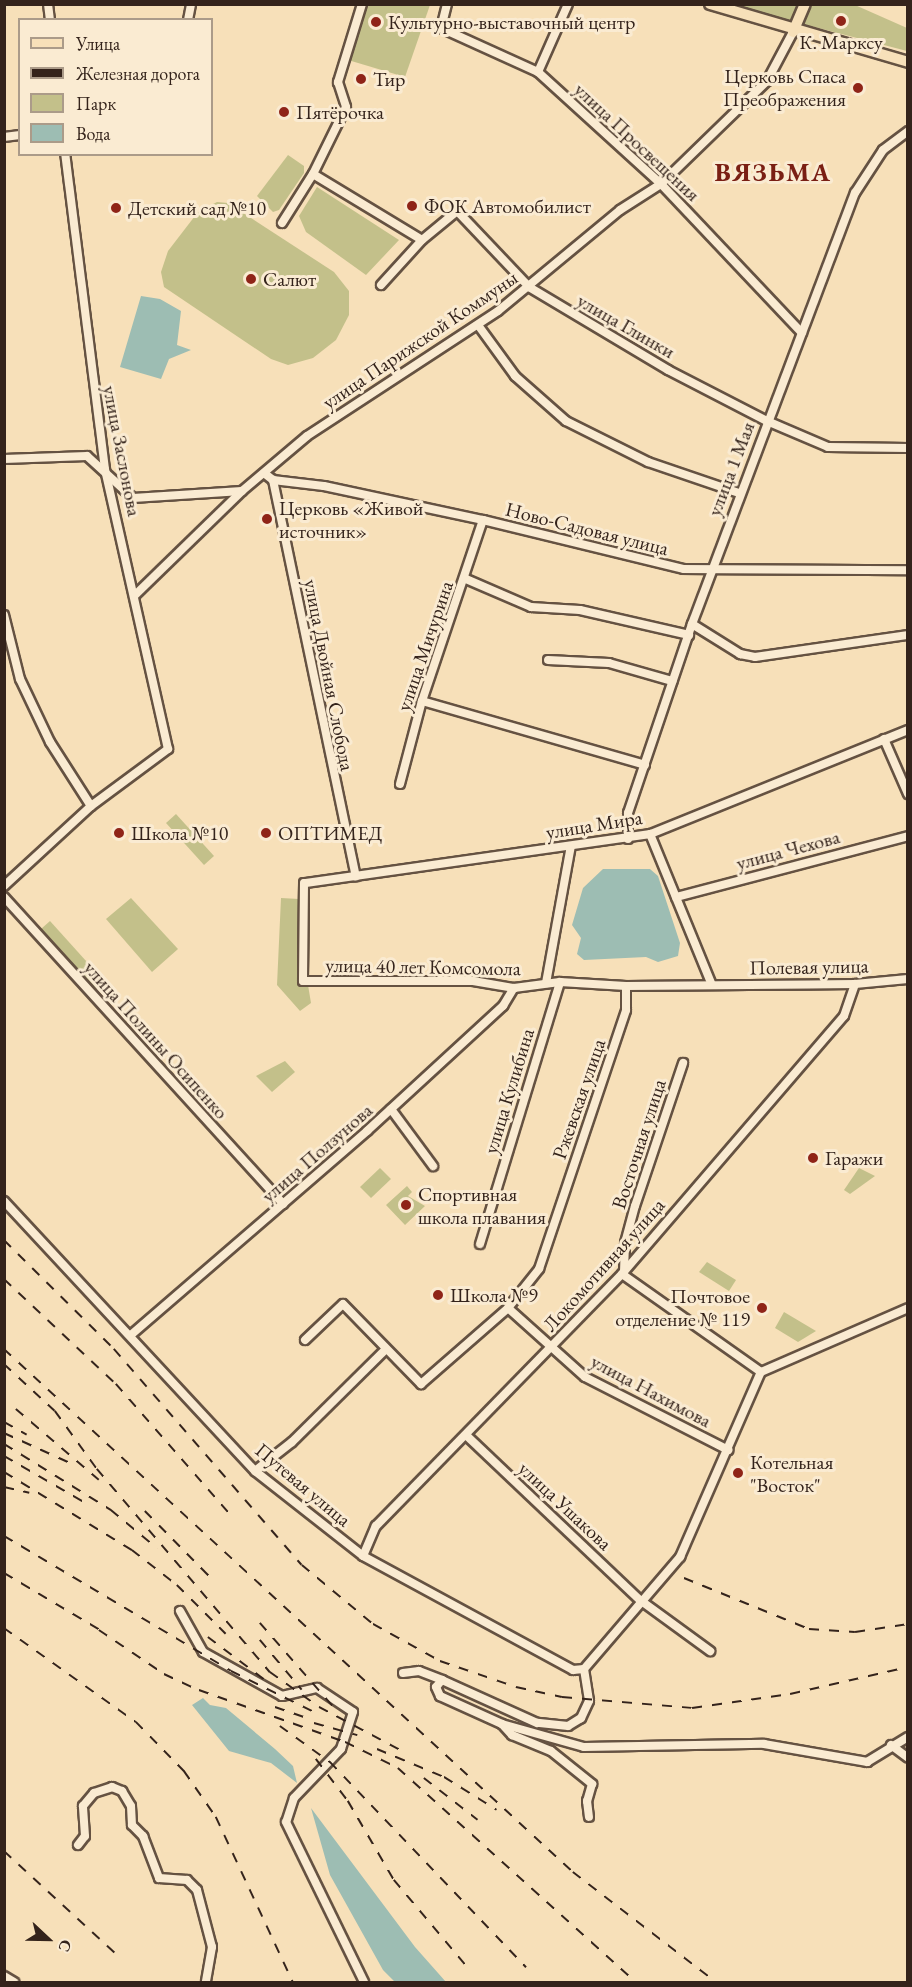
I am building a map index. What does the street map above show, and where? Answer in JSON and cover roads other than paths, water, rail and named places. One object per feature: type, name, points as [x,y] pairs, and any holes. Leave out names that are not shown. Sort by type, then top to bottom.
[{"type":"main road","points":[[710,4],[793,32],[908,62]]},
{"type":"main road","points":[[793,32],[805,4]]},
{"type":"street","points":[[282,223],[313,174],[346,108],[338,82],[362,4]]},
{"type":"street","name":"улица Просвещения","points":[[447,4],[441,28],[538,72],[661,183],[802,333]]},
{"type":"street","points":[[538,72],[568,4]]},
{"type":"street","name":"улица Парижской Коммуны","points":[[135,595],[242,490],[307,436],[478,325],[529,287],[621,210],[661,183],[767,81],[793,32]]},
{"type":"street","name":"улица 1 Мая","points":[[628,839],[628,813],[688,635],[739,494],[855,193],[884,150],[908,131]]},
{"type":"street","name":"улица Заслонова","points":[[65,156],[105,470],[168,749],[91,806]]},
{"type":"street","points":[[313,174],[422,240]]},
{"type":"street","name":"улица Глинки","points":[[381,285],[422,240],[457,211],[529,287],[767,422],[828,447],[908,448]]},
{"type":"street","points":[[478,325],[514,376],[566,421],[648,462],[739,494]]},
{"type":"street","points":[[4,459],[87,456],[133,498],[242,490]]},
{"type":"street","name":"Ново-Садовая улица","points":[[264,473],[273,480],[483,520],[684,569],[711,571],[908,570]]},
{"type":"street","name":"улица Двойная Слобода","points":[[273,480],[356,876]]},
{"type":"street","name":"улица Мичурина","points":[[400,784],[422,701],[466,579],[483,520]]},
{"type":"street","points":[[466,579],[531,608],[580,610],[688,635]]},
{"type":"street","points":[[4,615],[5,631],[21,679],[50,742],[91,806],[4,886]]},
{"type":"street","points":[[692,624],[740,654],[755,657],[908,635]]},
{"type":"street","points":[[548,660],[609,663],[672,681]]},
{"type":"street","points":[[422,701],[645,765]]},
{"type":"street","name":"улица Мира","points":[[304,883],[628,839],[650,834],[908,730]]},
{"type":"street","points":[[884,739],[908,794]]},
{"type":"street","points":[[650,834],[711,983]]},
{"type":"street","name":"улица Чехова","points":[[676,897],[908,836]]},
{"type":"street","points":[[546,983],[571,846]]},
{"type":"street","name":"улица 40 лет Комсомола","points":[[304,883],[303,981],[473,981],[514,988],[560,982],[626,986],[711,983]]},
{"type":"street","name":"улица Полины Осипенко","points":[[4,897],[283,1204]]},
{"type":"street","name":"Полевая улица","points":[[711,983],[855,984],[908,979]]},
{"type":"street","name":"улица Кулибина","points":[[480,1244],[560,982]]},
{"type":"street","name":"Локомотивная улица","points":[[363,1556],[376,1526],[467,1436],[623,1273],[844,1016],[855,984]]},
{"type":"street","name":"Ржевская улица","points":[[386,1349],[421,1384],[507,1308],[539,1269],[627,1010],[626,986]]},
{"type":"street","name":"улица Ползунова","points":[[132,1334],[391,1109],[503,1006],[514,988]]},
{"type":"street","name":"Восточная улица","points":[[623,1273],[625,1243],[635,1206],[683,1063]]},
{"type":"street","points":[[391,1109],[433,1166]]},
{"type":"street","name":"Путевая улица","points":[[4,1201],[132,1334],[255,1471],[363,1556],[563,1664],[584,1669]]},
{"type":"street","points":[[623,1273],[762,1372]]},
{"type":"street","points":[[255,1471],[292,1442],[386,1349],[342,1304],[305,1340]]},
{"type":"street","name":"улица Нахимова","points":[[507,1308],[585,1377],[728,1450]]},
{"type":"street","points":[[403,1672],[419,1671],[537,1723],[568,1726],[581,1718],[589,1701],[584,1669],[640,1599],[680,1557],[762,1372],[908,1308]]},
{"type":"street","name":"улица Ушакова","points":[[467,1436],[640,1599],[710,1651]]},
{"type":"street","points":[[180,1611],[203,1652],[282,1696],[317,1688],[352,1712],[354,1719],[341,1749],[294,1798],[286,1822],[364,1983]]},
{"type":"street","points":[[442,1680],[436,1687],[440,1696],[502,1724],[584,1747],[764,1744],[867,1762],[891,1745],[908,1737]]},
{"type":"street","points":[[502,1724],[512,1735],[551,1751],[592,1784],[586,1801],[589,1817]]},
{"type":"street","points":[[891,1745],[908,1758]]},
{"type":"street","points":[[78,1845],[85,1836],[83,1806],[94,1793],[112,1787],[122,1791],[131,1806],[132,1825],[143,1836],[159,1878],[187,1880],[197,1890],[212,1947],[206,1983]]},
{"type":"street","points":[[4,1976],[14,1983]]},
{"type":"water","points":[[141,296],[160,299],[181,311],[177,345],[191,350],[169,359],[161,379],[120,367]]},
{"type":"water","points":[[603,869],[650,869],[658,876],[680,943],[678,956],[658,962],[646,957],[584,960],[577,954],[581,938],[572,925],[583,888]]},
{"type":"water","points":[[203,1698],[210,1705],[226,1708],[275,1749],[293,1766],[297,1783],[271,1763],[229,1751],[192,1705]]},
{"type":"water","points":[[311,1808],[415,1947],[446,1982],[395,1982],[383,1970],[330,1875]]},
{"type":"railway","points":[[4,1240],[114,1349],[302,1565],[373,1624],[440,1661],[516,1687],[562,1697],[692,1708],[790,1694],[908,1667]]},
{"type":"railway","points":[[4,1279],[116,1384],[234,1519]]},
{"type":"railway","points":[[4,1349],[573,1872],[716,1982]]},
{"type":"railway","points":[[4,1364],[55,1411],[97,1469],[270,1672],[319,1707],[404,1752]]},
{"type":"railway","points":[[16,1409],[99,1480]]},
{"type":"railway","points":[[4,1422],[27,1435]]},
{"type":"railway","points":[[4,1433],[70,1463]]},
{"type":"railway","points":[[4,1444],[111,1510],[157,1548]]},
{"type":"railway","points":[[4,1456],[87,1504]]},
{"type":"railway","points":[[4,1472],[132,1550],[177,1585],[226,1634]]},
{"type":"railway","points":[[4,1487],[29,1493]]},
{"type":"railway","points":[[145,1511],[214,1581]]},
{"type":"railway","points":[[4,1536],[231,1671],[318,1714]]},
{"type":"railway","points":[[4,1573],[105,1633]]},
{"type":"railway","points":[[684,1578],[809,1629],[855,1632],[908,1624]]},
{"type":"railway","points":[[260,1623],[338,1712]]},
{"type":"railway","points":[[4,1628],[136,1722],[184,1771],[216,1817],[293,1982]]},
{"type":"railway","points":[[99,1630],[164,1674],[199,1690],[345,1742],[398,1768],[636,1982]]},
{"type":"railway","points":[[208,1637],[269,1683]]},
{"type":"railway","points":[[260,1640],[302,1690]]},
{"type":"railway","points":[[275,1707],[312,1720]]},
{"type":"railway","points":[[314,1723],[357,1735]]},
{"type":"railway","points":[[280,1726],[330,1762],[526,1967]]},
{"type":"railway","points":[[377,1749],[444,1777],[497,1810]]},
{"type":"railway","points":[[316,1759],[348,1801],[394,1880],[468,1968]]},
{"type":"railway","points":[[424,1778],[478,1820]]},
{"type":"railway","points":[[4,1851],[118,1956]]},
{"type":"place","name":"К. Марксу","points":[[841,21]]},
{"type":"place","name":"Культурно-выставочный центр","points":[[376,22]]},
{"type":"place","name":"Тир","points":[[361,79]]},
{"type":"place","name":"Церковь Спаса Преображения","points":[[858,88]]},
{"type":"place","name":"Пятёрочка","points":[[284,112]]},
{"type":"place","name":"ФОК Автомобилист","points":[[412,206]]},
{"type":"place","name":"Детский сад №10","points":[[116,208]]},
{"type":"place","name":"Салют","points":[[251,279]]},
{"type":"place","name":"Церковь «Живой источник»","points":[[267,519]]},
{"type":"place","name":"Школа №10","points":[[119,833]]},
{"type":"place","name":"ОПТИМЕД","points":[[266,833]]},
{"type":"place","name":"Гаражи","points":[[813,1158]]},
{"type":"place","name":"Спортивная школа плавания","points":[[406,1205]]},
{"type":"place","name":"Школа №9","points":[[438,1295]]},
{"type":"place","name":"Почтовое отделение № 119","points":[[762,1308]]},
{"type":"place","name":"Котельная \"Восток\"","points":[[738,1473]]},
{"type":"district","name":"ВЯЗЬМА","points":[[773,173]]}]
